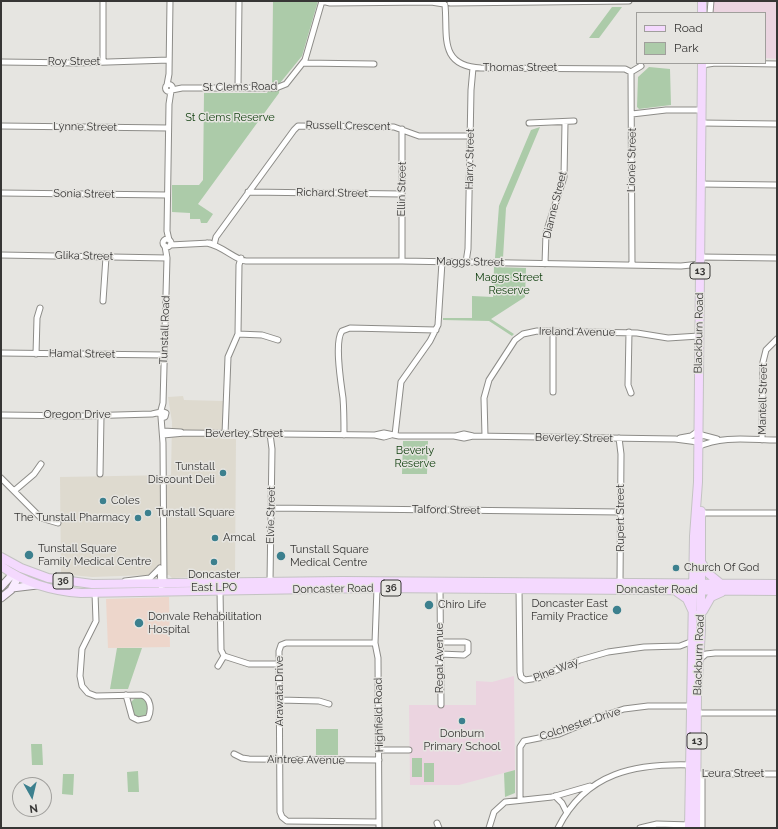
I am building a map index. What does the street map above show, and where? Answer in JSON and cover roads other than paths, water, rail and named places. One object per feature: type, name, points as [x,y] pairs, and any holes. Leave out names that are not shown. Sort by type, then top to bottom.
[{"type":"main road","points":[[702,1],[702,12]]},
{"type":"main road","name":"Blackburn Road","points":[[698,587],[701,561],[698,439],[702,64]]},
{"type":"main road","name":"Blackburn Road","points":[[694,827],[699,512]]},
{"type":"main road","name":"36","points":[[1,557],[21,568]]},
{"type":"main road","points":[[701,561],[709,574],[720,583]]},
{"type":"main road","name":"36","points":[[1,566],[15,576]]},
{"type":"main road","points":[[21,568],[15,576],[2,586],[4,592],[37,585]]},
{"type":"main road","name":"Doncaster Road","points":[[21,568],[48,578],[75,583],[107,584],[270,581],[440,588],[677,591],[720,583],[777,584]]},
{"type":"main road","points":[[1,598],[10,591],[15,576]]},
{"type":"main road","name":"Doncaster Road","points":[[15,576],[52,589],[95,593],[620,582],[729,590],[777,591]]},
{"type":"main road","points":[[48,578],[46,583],[52,589]]},
{"type":"main road","points":[[677,591],[687,599],[698,614],[711,597],[729,590]]},
{"type":"main road","name":"Blackburn Road","points":[[696,656],[693,641],[698,614]]},
{"type":"street","points":[[102,1],[103,62]]},
{"type":"street","name":"Tunstall Road","points":[[162,592],[162,414],[166,258],[168,243],[167,195],[170,88],[170,1]]},
{"type":"street","points":[[238,88],[239,1]]},
{"type":"street","points":[[324,1],[433,1],[447,3],[461,1],[629,1]]},
{"type":"street","name":"St Clems Road","points":[[170,88],[282,87],[303,63],[308,53],[324,1]]},
{"type":"street","points":[[710,12],[711,1]]},
{"type":"street","name":"Thomas Street","points":[[447,3],[446,42],[450,53],[461,64],[473,68],[625,69],[632,72]]},
{"type":"street","name":"Roy Street","points":[[1,62],[169,61]]},
{"type":"street","points":[[303,63],[374,64]]},
{"type":"street","points":[[766,64],[777,64]]},
{"type":"street","points":[[632,72],[641,66]]},
{"type":"street","name":"Harry Street","points":[[467,262],[470,90],[473,68]]},
{"type":"street","name":"Lionel Street","points":[[631,265],[632,72]]},
{"type":"street","points":[[632,114],[666,110],[701,110]]},
{"type":"street","points":[[529,123],[565,123],[574,121]]},
{"type":"street","name":"Dianne Street","points":[[545,264],[546,233],[564,177],[565,123]]},
{"type":"street","points":[[701,123],[777,124]]},
{"type":"street","name":"Lynne Street","points":[[1,126],[168,128]]},
{"type":"street","name":"Russell Crescent","points":[[214,243],[250,190],[298,126],[390,127],[402,129],[419,136],[470,136]]},
{"type":"street","name":"Ellin Street","points":[[401,261],[402,129]]},
{"type":"street","points":[[700,184],[777,185]]},
{"type":"street","name":"Richard Street","points":[[250,190],[263,192],[402,194]]},
{"type":"street","name":"Sonia Street","points":[[1,193],[167,195]]},
{"type":"street","points":[[168,243],[221,244],[229,252],[240,259],[238,334],[228,357],[227,434]]},
{"type":"street","name":"Glika Street","points":[[1,255],[166,258]]},
{"type":"street","points":[[103,301],[106,256]]},
{"type":"street","name":"Maggs Street","points":[[240,259],[682,266],[700,263],[777,258]]},
{"type":"street","points":[[395,435],[398,396],[401,382],[430,342],[436,330],[438,321],[440,262]]},
{"type":"street","points":[[36,354],[36,318],[40,308]]},
{"type":"street","points":[[343,435],[343,400],[339,371],[340,336],[342,331],[350,328],[436,330]]},
{"type":"street","points":[[553,331],[553,392]]},
{"type":"street","name":"Ireland Avenue","points":[[483,436],[484,398],[487,384],[512,343],[526,333],[553,331],[629,332],[682,338],[699,338]]},
{"type":"street","points":[[629,332],[628,385],[631,393]]},
{"type":"street","points":[[238,334],[262,335],[278,340]]},
{"type":"street","name":"Mantell Street","points":[[762,440],[763,362],[766,350],[777,339]]},
{"type":"street","name":"Hamal Street","points":[[1,353],[164,355]]},
{"type":"street","name":"Oregon Drive","points":[[1,415],[100,416],[162,414]]},
{"type":"street","points":[[100,416],[100,474]]},
{"type":"street","name":"Beverley Street","points":[[163,431],[227,434],[375,435],[384,433],[395,435],[454,436],[464,434],[472,436],[777,440]]},
{"type":"street","name":"Elvie Street","points":[[270,581],[272,434]]},
{"type":"street","name":"Beverley Street","points":[[675,439],[690,436],[706,443],[722,440]]},
{"type":"street","name":"Rupert Street","points":[[620,582],[621,438]]},
{"type":"street","points":[[14,491],[34,474],[41,464]]},
{"type":"street","points":[[1,478],[41,518],[58,523]]},
{"type":"street","name":"Talford Street","points":[[271,508],[621,512]]},
{"type":"street","points":[[699,512],[777,513]]},
{"type":"street","name":"Tunstall Road","points":[[162,553],[160,568],[162,583]]},
{"type":"street","points":[[107,584],[149,578],[154,576],[160,568]]},
{"type":"street","name":"Highfield Road","points":[[375,586],[375,643],[378,658],[379,828]]},
{"type":"street","name":"Regal Avenue","points":[[440,588],[441,705]]},
{"type":"street","name":"Pine Way","points":[[519,588],[520,674],[525,680],[538,678],[580,660],[608,652],[644,647],[680,646],[693,641]]},
{"type":"street","points":[[220,590],[221,650],[224,656],[249,664],[279,664]]},
{"type":"street","points":[[95,593],[96,621],[82,649],[81,682],[86,691],[92,695],[126,695],[141,695],[147,697],[150,704],[150,714],[148,718],[141,720],[132,717],[126,695]]},
{"type":"street","points":[[440,642],[465,642],[468,643],[469,648],[468,652],[464,655],[440,654]]},
{"type":"street","name":"Arawata Drive","points":[[375,643],[284,643],[279,650],[280,812],[284,819],[289,821],[379,822]]},
{"type":"street","name":"Pine Way","points":[[680,646],[696,656]]},
{"type":"street","points":[[696,656],[704,651],[715,653],[777,653]]},
{"type":"street","points":[[218,666],[224,656]]},
{"type":"street","points":[[280,700],[318,701],[329,704]]},
{"type":"street","name":"Colchester Drive","points":[[520,800],[520,747],[524,741],[559,734],[597,718],[624,709],[648,706],[710,712],[777,713]]},
{"type":"street","points":[[379,750],[409,750]]},
{"type":"street","name":"Aintree Avenue","points":[[234,754],[245,759],[379,760]]},
{"type":"street","name":"Leura Street","points":[[593,786],[617,774],[639,767],[777,774]]},
{"type":"street","points":[[640,828],[657,824],[694,827],[695,770]]},
{"type":"street","points":[[489,828],[492,815],[497,807],[508,801],[555,796],[593,786]]},
{"type":"street","points":[[558,828],[567,813],[593,786]]},
{"type":"street","points":[[555,796],[562,803],[567,813]]},
{"type":"place","name":"Tunstall Discount Deli","points":[[223,473]]},
{"type":"place","name":"Coles","points":[[103,501]]},
{"type":"place","name":"Tunstall Square","points":[[148,513]]},
{"type":"place","name":"The Tunstall Pharmacy","points":[[138,518]]},
{"type":"place","name":"Amcal","points":[[215,538]]},
{"type":"place","name":"Tunstall Square Family Medical Centre","points":[[29,555]]},
{"type":"place","name":"Tunstall Square Medical Centre","points":[[281,556]]},
{"type":"place","name":"Doncaster East LPO","points":[[214,562]]},
{"type":"place","name":"Church Of God","points":[[676,568]]},
{"type":"place","name":"Chiro Life","points":[[429,605]]},
{"type":"place","name":"Doncaster East Family Practice","points":[[617,610]]},
{"type":"place","name":"Donvale Rehabilitation Hospital","points":[[139,623]]},
{"type":"place","name":"Donburn Primary School","points":[[462,721]]},
{"type":"park label","name":"St Clems Reserve","points":[[230,118]]},
{"type":"park label","name":"Maggs Street Reserve","points":[[509,284]]},
{"type":"park label","name":"Beverly Reserve","points":[[415,457]]}]
